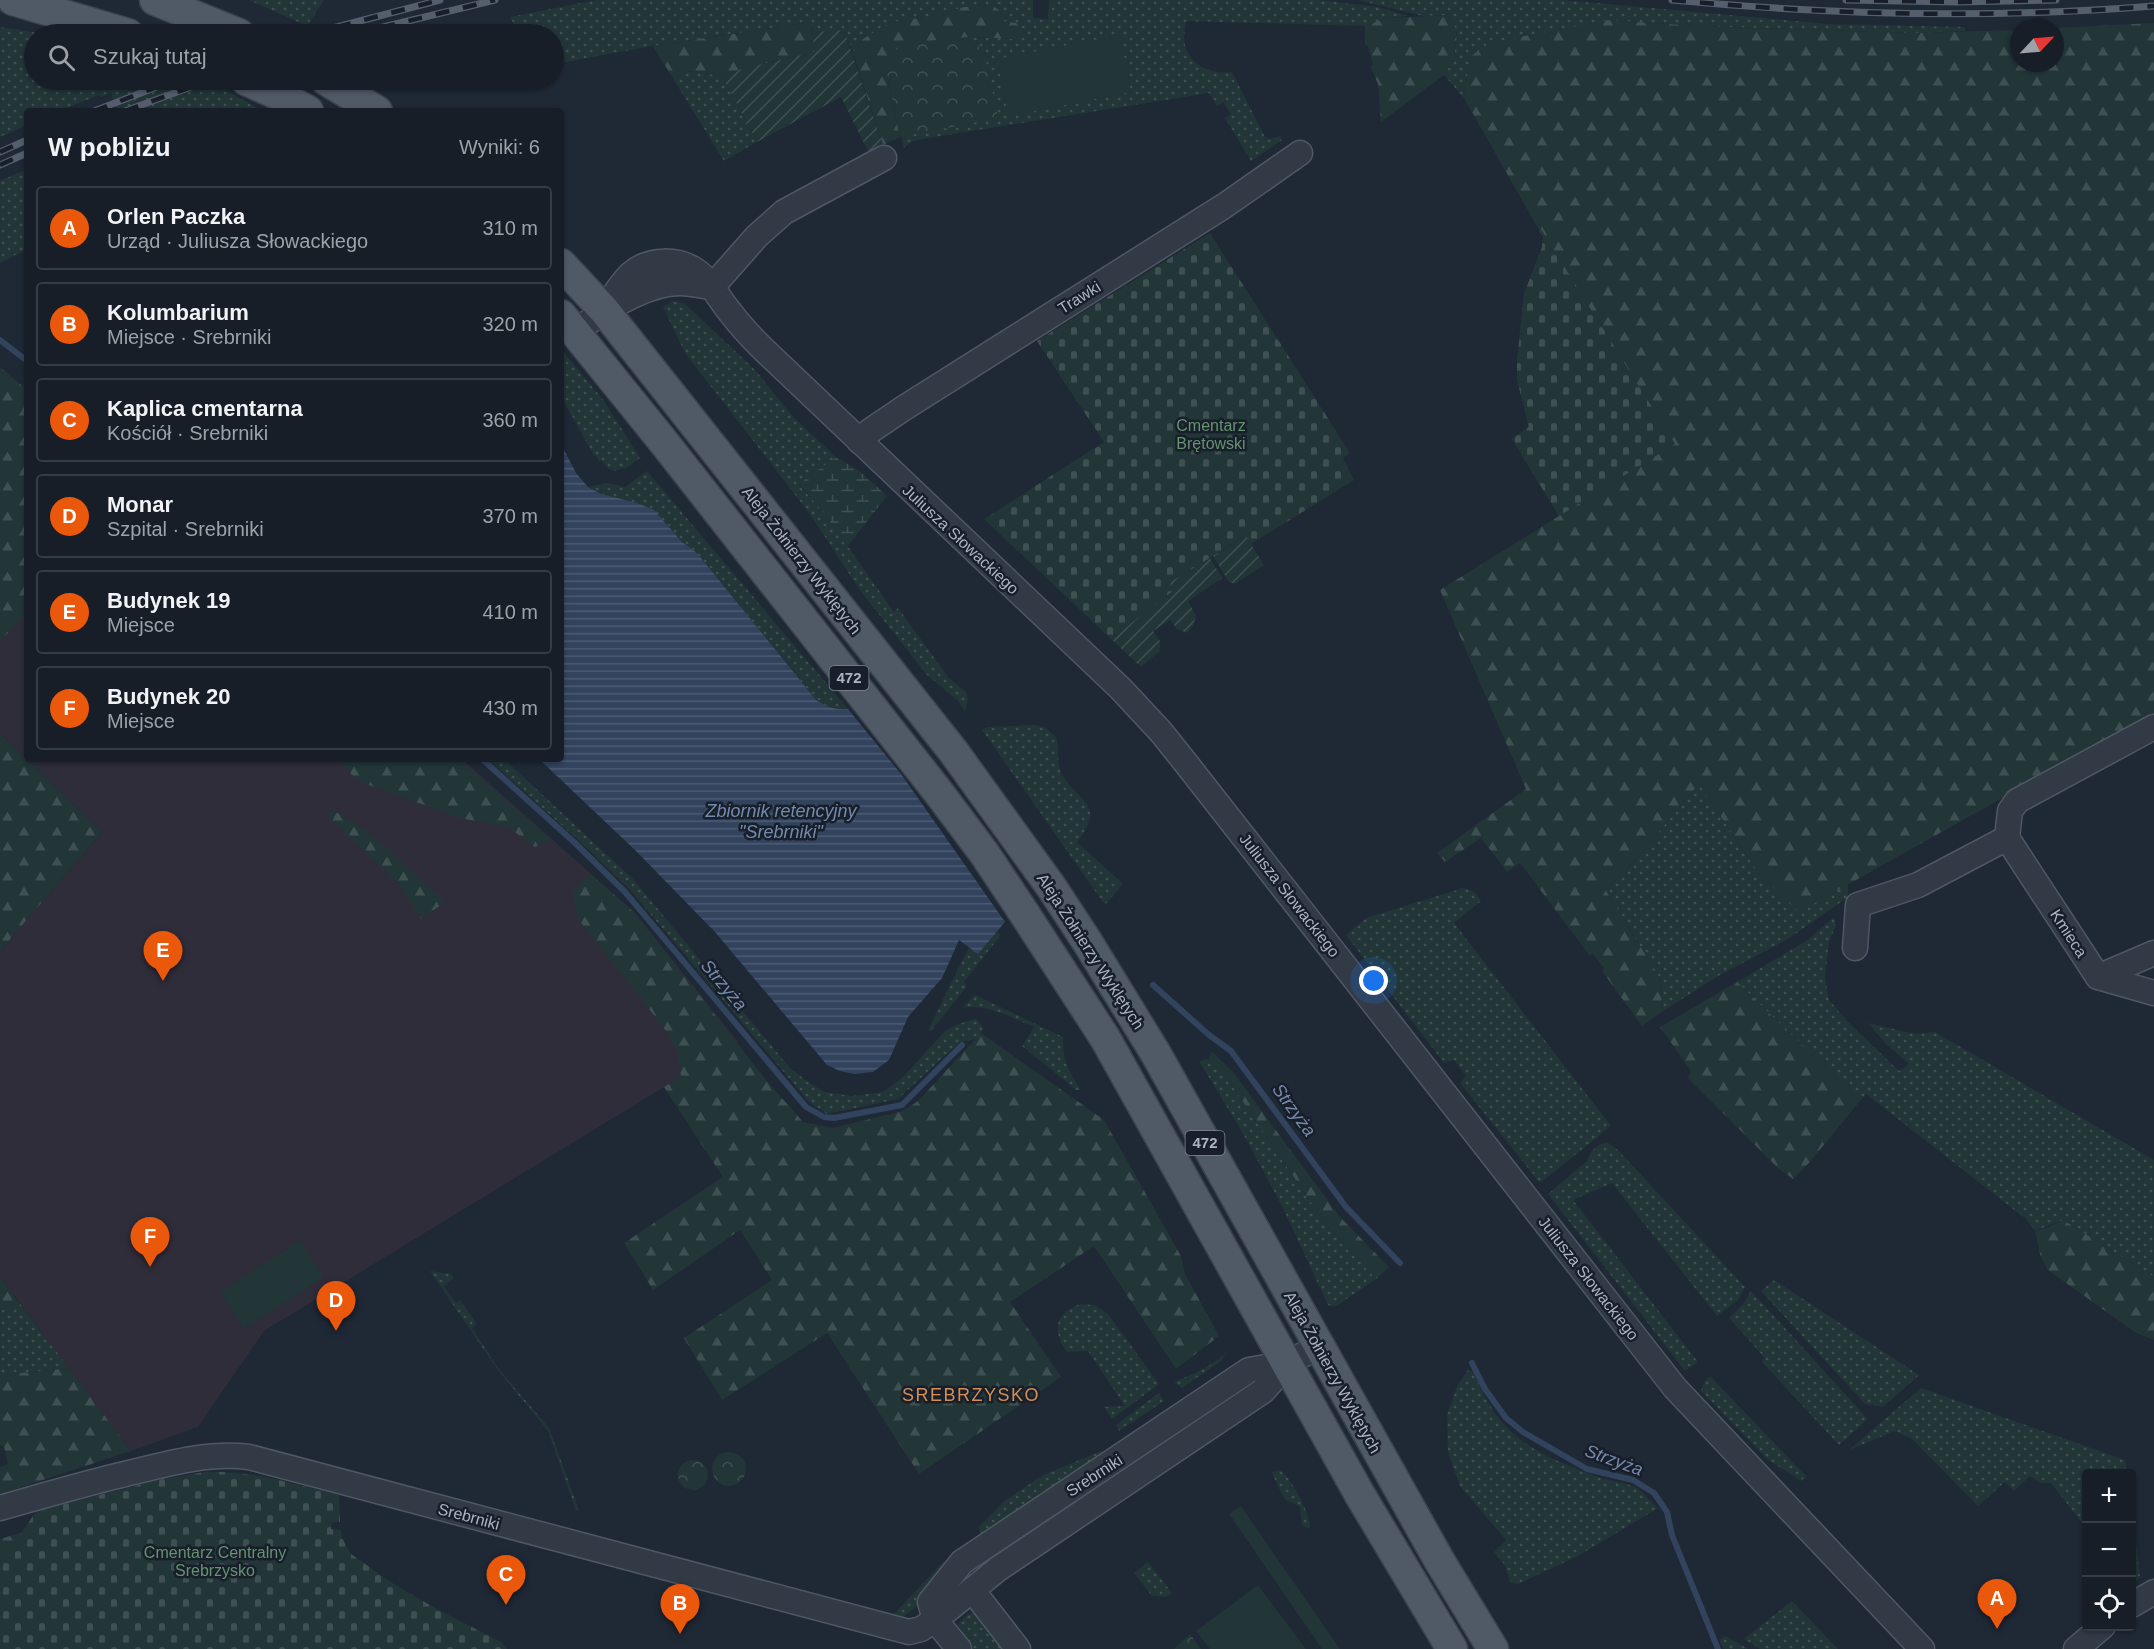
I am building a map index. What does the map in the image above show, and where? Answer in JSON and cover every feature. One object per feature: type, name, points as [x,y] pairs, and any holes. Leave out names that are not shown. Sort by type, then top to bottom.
[{"type":"main road","points":[[13,0],[94,24]]},
{"type":"main road","points":[[155,0],[214,24]]},
{"type":"main road","points":[[270,90],[303,108]]},
{"type":"main road","points":[[342,90],[372,108]]},
{"type":"main road","name":"472","points":[[564,267],[603,310]]},
{"type":"main road","name":"Aleja Żołnierzy Wyklętych","points":[[603,310],[953,751],[1052,888],[1156,1054],[1444,1569],[1493,1649]]},
{"type":"main road","name":"472","points":[[568,324],[854,683],[984,853],[1105,1038],[1360,1495],[1452,1649]]},
{"type":"street","name":"Trawki","points":[[859,441],[904,408],[1224,206],[1300,153]]},
{"type":"street","points":[[568,324],[663,284],[681,283],[712,287],[757,236],[784,212],[884,158]]},
{"type":"street","name":"Juliusza Słowackiego","points":[[712,287],[752,338],[1122,689],[1161,732],[1675,1388],[1922,1649]]},
{"type":"street","points":[[1855,948],[1858,905],[1918,885],[2007,838],[2010,811],[2018,801],[2154,727]]},
{"type":"street","name":"Kmieca","points":[[2007,838],[2098,977]]},
{"type":"street","points":[[2098,977],[2154,953]]},
{"type":"street","points":[[2098,977],[2154,993]]},
{"type":"street","name":"Srebrniki","points":[[935,1620],[930,1602],[962,1562],[1249,1370],[1288,1363],[1319,1346]]},
{"type":"street","name":"Srebrniki","points":[[0,1508],[51,1492],[180,1460],[217,1455],[242,1456],[909,1632],[921,1629],[935,1620],[998,1569],[1263,1391],[1288,1363]]},
{"type":"street","points":[[1126,1454],[1139,1474]]},
{"type":"street","points":[[973,1591],[1018,1649]]},
{"type":"street","points":[[2136,1603],[2154,1592]]},
{"type":"street","points":[[935,1620],[959,1649]]},
{"type":"street","points":[[2076,1649],[2097,1631]]},
{"type":"shaded area","points":[[24,616],[24,756],[0,733],[0,641]]},
{"type":"shaded area","points":[[30,762],[465,762],[634,912],[738,1042],[264,1331],[198,1427],[131,1451],[0,1276],[0,951],[102,832]]},
{"type":"green space","points":[[249,0],[324,0],[308,24],[303,24]]},
{"type":"green space","points":[[596,0],[1033,0],[1033,18],[1048,19],[1049,0],[1319,0],[1378,7],[1408,16],[1386,18],[1365,26],[1186,21],[1184,42],[1192,58],[1203,68],[1217,72],[1232,72],[1265,137],[1269,139],[1280,136],[1282,140],[1251,161],[1225,118],[1231,114],[1223,102],[1217,106],[1209,93],[922,139],[911,142],[904,148],[884,60],[968,37],[1017,39],[926,17],[891,22],[863,39],[853,53],[844,31],[813,32],[811,22],[564,62],[564,24],[514,24],[510,17]]},
{"type":"green space","points":[[1358,0],[1563,0],[1829,24],[1965,27],[1965,31],[1914,33],[1698,26],[1608,20],[1470,57],[1464,98],[1444,75],[1454,59],[1457,31],[1447,15],[1423,16]]},
{"type":"green space","points":[[993,6],[1003,13],[1004,21],[1016,23],[1021,28],[1017,39],[968,37],[884,61],[900,137],[883,145],[853,53],[863,39],[891,22],[926,17],[964,7]]},
{"type":"green space","points":[[1447,15],[1457,30],[1454,59],[1444,75],[1381,122],[1378,84],[1370,66],[1373,65],[1368,46],[1365,45],[1365,26],[1386,18]]},
{"type":"green space","points":[[1608,20],[1698,26],[1914,33],[2010,30],[2010,72],[2064,72],[2064,28],[2154,23],[2154,716],[1799,912],[1760,875],[1699,784],[1625,872],[1605,889],[1661,980],[1662,1012],[1642,1026],[1602,971],[1604,968],[1593,954],[1590,956],[1520,863],[1507,872],[1481,838],[1445,862],[1437,853],[1526,789],[1440,590],[1559,516],[1512,439],[1529,427],[1517,380],[1517,361],[1524,294],[1542,247],[1543,237],[1464,98],[1470,57],[1489,43]]},
{"type":"green space","points":[[811,22],[815,52],[722,76],[691,71],[672,77],[653,46]]},
{"type":"green space","points":[[0,27],[24,31],[24,90],[226,90],[257,108],[116,108],[111,93],[101,97],[99,95],[66,108],[24,108],[24,126],[0,137]]},
{"type":"green space","points":[[844,30],[883,145],[868,151],[841,97],[757,142],[722,76],[814,52],[813,32]]},
{"type":"green space","points":[[1120,35],[1131,92],[1008,116],[997,59]]},
{"type":"green space","points":[[968,37],[984,51],[998,118],[900,137],[884,60],[901,44]]},
{"type":"green space","points":[[691,71],[722,76],[757,142],[724,161],[672,77]]},
{"type":"green space","points":[[24,170],[24,251],[0,263],[0,181]]},
{"type":"green space","points":[[1537,223],[1675,444],[1559,516],[1512,439],[1529,427],[1517,380],[1517,361],[1524,294],[1542,247],[1543,237]]},
{"type":"green space","name":"Cmentarz Brętowski","points":[[1210,233],[1350,453],[1343,458],[1354,480],[1251,544],[1245,536],[1170,583],[1175,590],[1111,639],[984,519],[1104,442],[1037,341]]},
{"type":"green space","points":[[672,301],[684,303],[755,370],[794,418],[836,457],[799,485],[825,514],[894,612],[898,608],[949,678],[966,692],[968,699],[965,711],[958,701],[927,675],[859,589],[810,514],[685,353],[663,307]]},
{"type":"green space","points":[[564,353],[604,401],[640,458],[625,469],[611,470],[602,460],[599,461],[596,455],[594,456],[564,401]]},
{"type":"green space","points":[[0,367],[24,387],[24,617],[0,641]]},
{"type":"green space","points":[[836,457],[861,472],[887,496],[847,547],[825,514],[799,484]]},
{"type":"green space","points":[[647,471],[848,709],[831,708],[816,700],[697,553],[669,528],[617,499],[588,487],[608,483],[625,487]]},
{"type":"green space","points":[[1246,536],[1264,565],[1235,584],[1229,582],[1213,556]]},
{"type":"green space","points":[[1210,558],[1222,578],[1188,601],[1196,616],[1193,626],[1187,633],[1177,629],[1170,620],[1153,631],[1160,641],[1160,651],[1141,667],[1111,639],[1174,590],[1169,583]]},
{"type":"green space","points":[[1035,725],[1045,727],[1056,737],[1062,775],[1088,805],[1090,820],[1077,842],[1123,884],[1105,905],[982,730],[987,727]]},
{"type":"green space","points":[[0,733],[24,756],[24,762],[30,762],[102,832],[0,951]]},
{"type":"green space","points":[[340,762],[462,762],[551,840],[535,847],[508,827],[460,818],[358,781]]},
{"type":"green space","points":[[491,762],[507,762],[632,878],[790,1068],[825,1092],[852,1096],[883,1092],[902,1078],[945,1031],[958,1024],[976,1019],[983,1027],[981,1033],[976,1039],[960,1042],[898,1099],[827,1114],[809,1102],[630,890]]},
{"type":"green space","points":[[1699,784],[1760,875],[1799,911],[1848,883],[1848,897],[1788,939],[1718,976],[1662,1012],[1661,980],[1605,889],[1625,872]]},
{"type":"green space","points":[[329,810],[342,815],[373,836],[445,902],[421,919],[399,885],[327,815]]},
{"type":"green space","points":[[590,874],[634,912],[767,1081],[803,1122],[833,1128],[903,1111],[918,1101],[981,1033],[1104,1120],[1181,1256],[1185,1274],[1219,1336],[1176,1369],[1094,1246],[1010,1302],[1061,1377],[919,1474],[827,1333],[722,1400],[684,1338],[772,1280],[740,1230],[653,1290],[624,1243],[723,1177],[664,1087],[681,1076],[677,1051],[664,1028],[578,919],[572,891]]},
{"type":"green space","points":[[1463,888],[1475,892],[1481,901],[1454,923],[1611,1126],[1540,1183],[1460,1083],[1466,1076],[1454,1060],[1444,1063],[1346,935],[1366,918]]},
{"type":"green space","points":[[1834,917],[1836,926],[1829,941],[1825,977],[1829,1000],[1849,1023],[1899,1071],[1909,1064],[1886,1044],[1868,1023],[1915,1034],[1935,1032],[2154,1160],[2154,1277],[2063,1220],[2035,1231],[2026,1219],[1866,1094],[1860,1101],[1737,982],[1806,941]]},
{"type":"green space","points":[[997,932],[1001,935],[964,982],[967,986],[931,1031],[928,1030],[969,947],[978,953]]},
{"type":"green space","points":[[1737,982],[1860,1101],[1793,1179],[1779,1169],[1688,1078],[1691,1071],[1660,1027]]},
{"type":"green space","points":[[975,995],[1063,1037],[1065,1059],[1081,1090],[1076,1090],[1022,1046],[1034,1027],[990,1009],[962,1008]]},
{"type":"green space","points":[[1211,1051],[1233,1072],[1340,1217],[1389,1267],[1376,1279],[1329,1229],[1225,1075],[1209,1059]]},
{"type":"green space","points":[[1209,1059],[1225,1075],[1329,1229],[1376,1279],[1335,1307],[1328,1305],[1283,1208],[1241,1130],[1199,1061]]},
{"type":"green space","points":[[1607,1142],[1619,1151],[1745,1287],[1738,1300],[1717,1316],[1612,1183],[1573,1200],[1698,1362],[1685,1371],[1548,1194],[1587,1161],[1594,1148]]},
{"type":"green space","points":[[2063,1220],[2154,1277],[2154,1340],[2136,1333],[2048,1270],[2041,1258],[2035,1231]]},
{"type":"green space","points":[[300,1240],[324,1277],[244,1329],[220,1292]]},
{"type":"green space","points":[[430,1271],[451,1274],[454,1278],[444,1286],[456,1303],[460,1300],[477,1324],[472,1328],[498,1368],[549,1428],[579,1510],[576,1511],[548,1431],[497,1369]]},
{"type":"green space","points":[[0,1276],[18,1301],[0,1311]]},
{"type":"green space","points":[[1774,1280],[1919,1375],[1883,1407],[1865,1404],[1761,1291]]},
{"type":"green space","points":[[1751,1291],[1868,1419],[1839,1445],[1762,1362],[1765,1358],[1729,1318],[1744,1303]]},
{"type":"green space","points":[[18,1301],[69,1368],[3,1375],[0,1378],[0,1311]]},
{"type":"green space","points":[[1080,1304],[1095,1305],[1108,1314],[1159,1384],[1112,1419],[1104,1407],[1125,1406],[1088,1351],[1067,1352],[1059,1337],[1058,1324],[1061,1318],[1071,1308]]},
{"type":"green space","points":[[1229,1349],[1221,1361],[1182,1388],[1174,1382],[1211,1364]]},
{"type":"green space","points":[[69,1368],[131,1451],[0,1494],[0,1467],[8,1464],[4,1447],[0,1445],[0,1378],[3,1375]]},
{"type":"green space","points":[[1468,1370],[1474,1371],[1483,1394],[1494,1412],[1521,1440],[1538,1451],[1576,1469],[1634,1487],[1658,1508],[1578,1556],[1518,1584],[1511,1583],[1504,1564],[1494,1552],[1506,1540],[1460,1486],[1448,1453],[1447,1415],[1458,1384]]},
{"type":"green space","points":[[1710,1376],[1807,1476],[1801,1481],[1767,1459],[1701,1391],[1704,1382]]},
{"type":"green space","points":[[1247,1382],[1251,1389],[1150,1454],[1147,1453],[1146,1451]]},
{"type":"green space","points":[[1921,1388],[2125,1460],[2126,1469],[2082,1469],[2082,1523],[2051,1483],[2040,1483],[2030,1476],[2014,1491],[2005,1482],[1978,1506],[1912,1439],[1895,1431],[1849,1450]]},
{"type":"green space","points":[[1159,1393],[1164,1401],[1119,1431],[1116,1425]]},
{"type":"green space","points":[[1101,1451],[1102,1453],[1097,1458],[983,1537],[978,1528],[1006,1500],[1043,1475]]},
{"type":"green space","points":[[729,1452],[741,1457],[746,1469],[741,1481],[729,1486],[717,1481],[712,1469],[717,1457]]},
{"type":"green space","points":[[693,1460],[704,1464],[708,1475],[704,1486],[693,1490],[682,1486],[678,1475],[682,1464]]},
{"type":"green space","points":[[1124,1466],[1127,1472],[998,1559],[993,1553]]},
{"type":"green space","points":[[1280,1470],[1300,1498],[1308,1516],[1309,1529],[1302,1525],[1300,1507],[1286,1500],[1278,1487],[1272,1472]]},
{"type":"green space","name":"Cmentarz Centralny Srebrzysko","points":[[205,1472],[256,1475],[339,1495],[340,1522],[332,1522],[331,1529],[341,1530],[342,1538],[351,1554],[389,1581],[501,1642],[507,1649],[0,1649],[0,1564],[35,1513],[162,1479]]},
{"type":"green space","points":[[1241,1506],[1340,1649],[1322,1649],[1229,1514]]},
{"type":"green space","points":[[23,1532],[0,1564],[0,1539]]},
{"type":"green space","points":[[2136,1544],[2140,1577],[2136,1582]]},
{"type":"green space","points":[[944,1561],[945,1564],[916,1607],[904,1616],[890,1618]]},
{"type":"green space","points":[[1148,1562],[1172,1593],[1166,1597],[1152,1596],[1134,1573]]},
{"type":"green space","points":[[1258,1585],[1306,1649],[1210,1649],[1196,1631]]},
{"type":"green space","points":[[1792,1601],[1838,1649],[1760,1649],[1744,1639]]},
{"type":"green space","points":[[973,1613],[1004,1649],[973,1649],[956,1631],[955,1627],[968,1614]]},
{"type":"green space","points":[[1190,1634],[1201,1649],[1174,1649]]},
{"type":"green space","points":[[1726,1636],[1748,1649],[1724,1649],[1719,1640]]},
{"type":"water","name":"Zbiornik retencyjny \"Srebrniki\"","points":[[564,450],[576,473],[588,487],[601,494],[654,510],[682,542],[697,553],[816,700],[831,708],[848,709],[901,774],[1005,922],[978,954],[959,940],[942,978],[908,1017],[889,1060],[873,1072],[855,1074],[827,1065],[715,932],[636,851],[542,762],[564,762]]},
{"type":"waterway","name":"Strzyża","points":[[0,340],[24,359]]},
{"type":"waterway","name":"Strzyża","points":[[485,762],[574,842],[625,892],[806,1107],[824,1117],[834,1118],[902,1105],[962,1045]]},
{"type":"waterway","name":"Strzyża","points":[[1153,985],[1209,1035],[1231,1051],[1346,1207],[1400,1263]]},
{"type":"waterway","name":"Strzyża","points":[[1472,1363],[1485,1389],[1506,1418],[1523,1432],[1587,1469],[1633,1480],[1654,1493],[1667,1512],[1672,1535],[1718,1649]]},
{"type":"railway","points":[[348,24],[440,0]]},
{"type":"railway","points":[[395,24],[495,0]]},
{"type":"railway","points":[[1672,0],[1792,9],[1913,14],[2033,13],[2154,6]]},
{"type":"railway","points":[[1846,0],[1956,2],[2056,0]]},
{"type":"railway","points":[[102,108],[149,90]]},
{"type":"railway","points":[[133,108],[183,90]]},
{"type":"railway","points":[[0,152],[24,141]]},
{"type":"railway","points":[[0,165],[24,154]]},
{"type":"place","name":"Budynek 19","points":[[163,981]]},
{"type":"place","name":"Budynek 20","points":[[150,1267]]},
{"type":"place","name":"Monar","points":[[336,1331]]},
{"type":"place","name":"Kaplica cmentarna","points":[[506,1605]]},
{"type":"place","name":"Orlen Paczka","points":[[1997,1629]]},
{"type":"place","name":"Kolumbarium","points":[[680,1634]]},
{"type":"district","name":"SREBRZYSKO","points":[[971,1395]]}]
